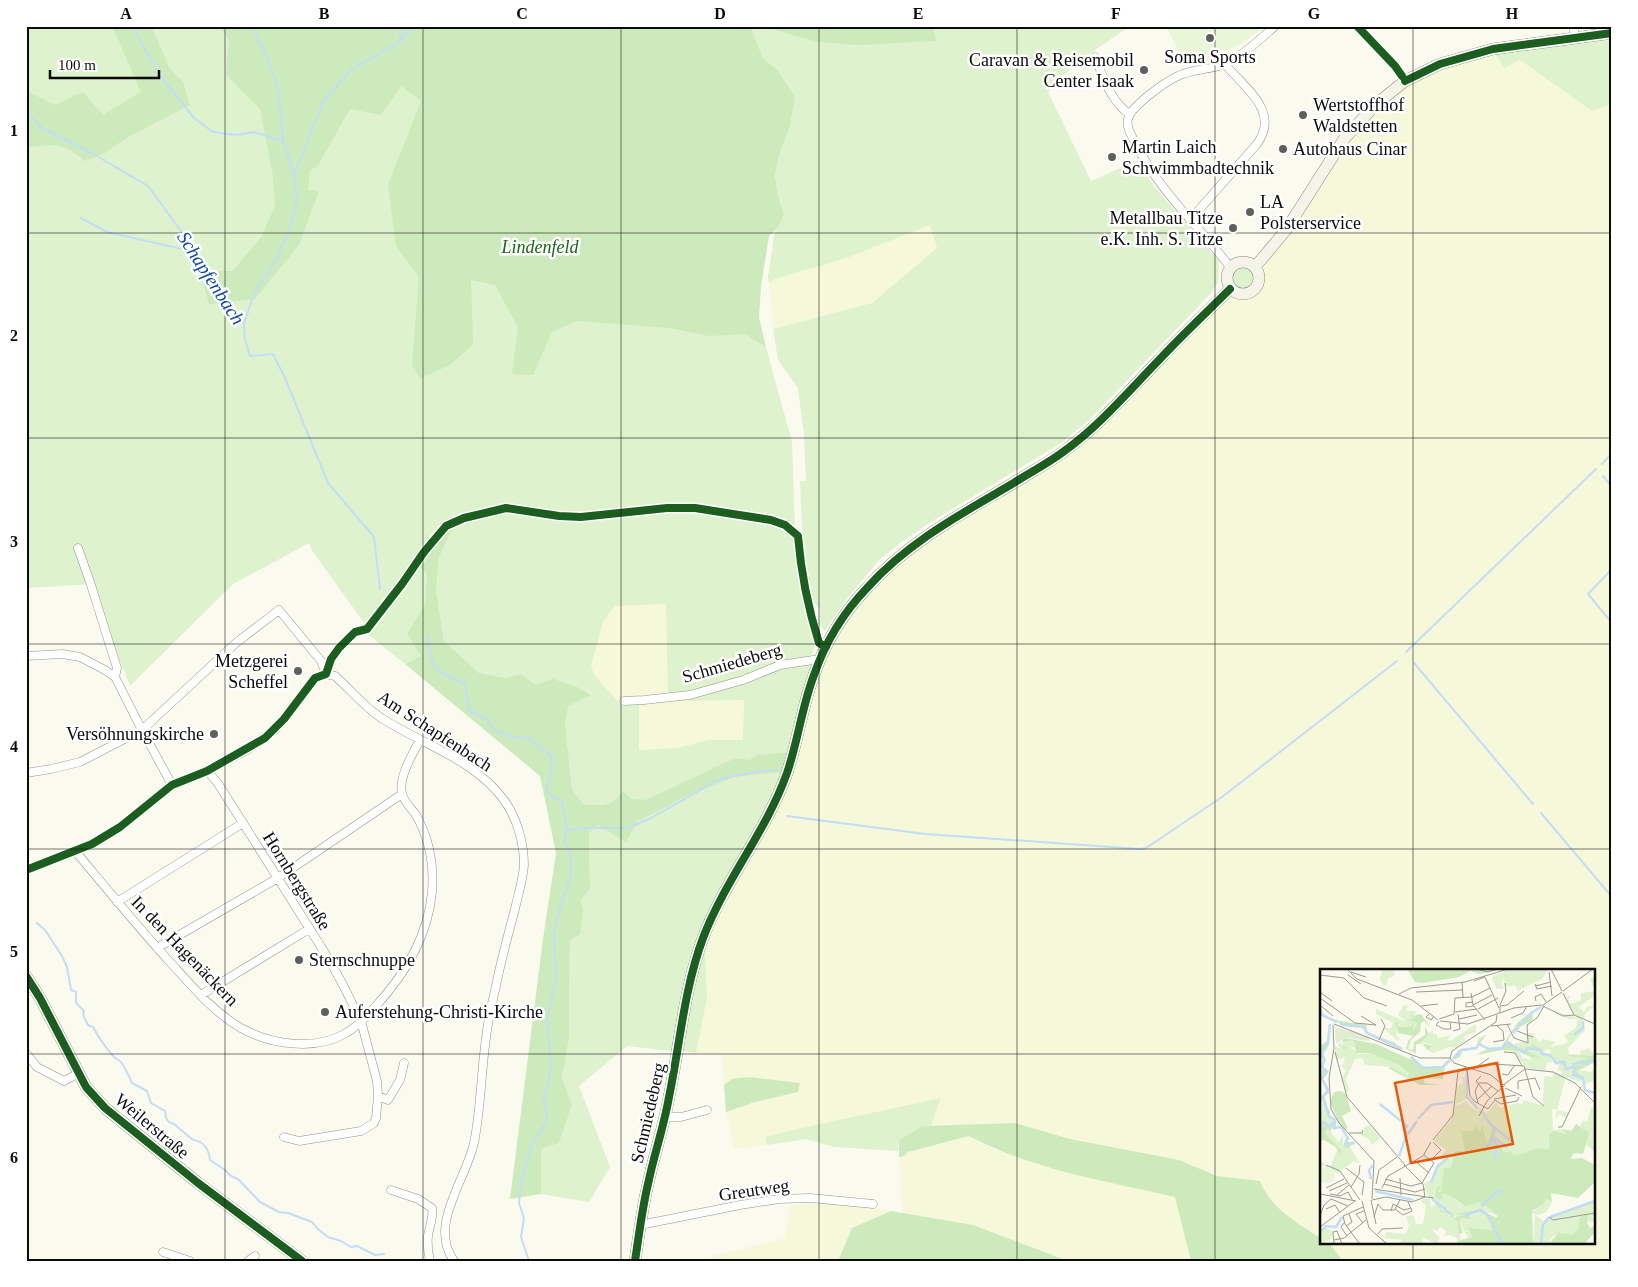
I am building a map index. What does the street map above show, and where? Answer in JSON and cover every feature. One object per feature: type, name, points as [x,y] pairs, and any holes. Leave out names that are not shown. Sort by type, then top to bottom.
[{"type":"street","points":[[1230,267],[1160,184],[1143,159],[1128,128],[1129,114],[1165,82],[1186,72],[1226,64],[1275,26]]},
{"type":"street","points":[[1357,26],[1395,66],[1405,81]]},
{"type":"street","points":[[1572,26],[1576,39]]},
{"type":"street","points":[[1255,267],[1286,230],[1344,139],[1376,104],[1405,81],[1440,64],[1493,49],[1612,33]]},
{"type":"street","points":[[1095,57],[1112,97],[1129,114]]},
{"type":"street","points":[[1190,220],[1262,137],[1264,129],[1265,120],[1261,107],[1226,64]]},
{"type":"street","points":[[1240,262],[1247,262],[1255,267],[1259,273],[1260,280],[1252,292],[1240,295],[1230,289],[1226,280],[1230,267],[1240,262]]},
{"type":"street","name":"Schmiedeberg","points":[[635,1261],[647,1188],[665,1117],[692,972],[702,940],[713,915],[768,818],[788,772],[813,676],[820,659],[842,621],[864,591],[906,550],[964,512],[1061,454],[1093,429],[1180,337],[1230,289]]},
{"type":"street","points":[[326,674],[331,659],[339,648],[355,632],[367,629],[424,552],[446,526]]},
{"type":"street","points":[[78,548],[117,668],[115,677]]},
{"type":"street","points":[[26,773],[80,762],[142,730],[237,642],[278,610],[321,661],[326,674]]},
{"type":"street","points":[[26,656],[62,654],[80,657],[115,677],[172,785]]},
{"type":"street","name":"Schmiedeberg","points":[[624,701],[690,695],[743,680],[780,665],[820,659]]},
{"type":"street","points":[[26,870],[76,852],[92,844],[120,827],[172,785],[207,771],[265,738],[284,719],[315,678],[326,674]]},
{"type":"street","name":"Am Schapfenbach","points":[[326,674],[335,676],[380,718],[473,769],[505,801],[516,822],[523,849],[524,865],[521,885],[496,984],[486,1038],[482,1096],[473,1146],[447,1213],[445,1223],[446,1244],[454,1261]]},
{"type":"street","points":[[157,948],[278,878],[402,794],[402,786],[409,762],[420,740]]},
{"type":"street","name":"Hornbergstraße","points":[[207,771],[244,823],[330,961],[361,1021],[374,1066],[378,1096],[374,1123],[361,1131],[299,1140],[284,1137]]},
{"type":"street","name":"In den Hagenäckern","points":[[76,852],[157,948],[219,1012],[241,1028],[264,1038],[292,1044],[312,1044],[332,1040],[347,1033],[391,990],[410,961],[425,926],[430,910],[432,870],[430,851],[417,817],[402,794]]},
{"type":"street","points":[[118,902],[244,823]]},
{"type":"street","points":[[201,995],[309,928]]},
{"type":"street","name":"Weilerstraße","points":[[26,976],[53,1022],[86,1086],[105,1108],[260,1231],[302,1261]]},
{"type":"street","points":[[26,1053],[37,1067],[64,1081],[79,1073]]},
{"type":"street","points":[[378,1096],[388,1100],[400,1080],[404,1063]]},
{"type":"street","points":[[665,1117],[681,1117],[707,1110]]},
{"type":"street","points":[[391,1190],[418,1199],[432,1208],[433,1213],[428,1237],[430,1261]]},
{"type":"street","name":"Greutweg","points":[[640,1225],[779,1199],[810,1198],[873,1204]]},
{"type":"street","points":[[163,1252],[190,1261]]},
{"type":"green space","name":"Lindenfeld","points":[[26,26],[734,26],[756,307],[762,344],[766,347],[792,442],[795,530],[776,519],[765,516],[672,503],[588,514],[554,513],[505,504],[452,519],[414,559],[414,562],[427,573],[425,605],[407,633],[422,656],[405,664],[369,635],[365,624],[313,552],[309,543],[233,584],[130,686],[92,584],[26,588]]},
{"type":"green space","points":[[112,26],[151,26],[170,69],[183,82],[190,105],[128,137],[103,154],[85,161],[73,152],[60,146],[26,146],[26,89],[55,105],[83,92],[103,115],[141,92]]},
{"type":"green space","points":[[219,26],[750,26],[763,58],[777,70],[795,97],[789,128],[775,174],[784,215],[779,226],[769,236],[761,286],[759,318],[766,347],[745,334],[709,336],[670,328],[577,321],[552,332],[533,375],[512,374],[518,327],[495,285],[471,280],[473,344],[451,364],[420,379],[412,365],[419,277],[396,246],[388,185],[421,101],[401,86],[381,115],[350,109],[317,167],[310,170],[308,190],[319,191],[299,245],[255,299],[209,304],[200,271],[233,271],[262,236],[275,205],[273,176],[260,109],[226,74],[229,40]]},
{"type":"green space","points":[[750,26],[761,26],[817,42],[935,41],[933,26],[1130,26],[1076,63],[1048,92],[1091,181],[1138,160],[1153,185],[1219,261],[1218,283],[1209,295],[1089,420],[1061,443],[929,523],[900,543],[879,560],[845,601],[825,631],[819,625],[820,610],[812,599],[807,585],[800,481],[806,481],[804,435],[798,388],[778,360],[773,329],[872,303],[937,248],[930,225],[849,257],[775,279],[769,283],[768,277],[775,230],[784,215],[775,174],[789,128],[777,70],[763,58]]},
{"type":"green space","points":[[761,26],[933,26],[936,41],[858,45],[817,42]]},
{"type":"green space","name":"Soma Sports","points":[[1166,26],[1262,26],[1260,30],[1236,47],[1216,53],[1217,60],[1189,65],[1183,60]]},
{"type":"green space","points":[[1612,37],[1612,104],[1592,111],[1520,60],[1504,68],[1496,54]]},
{"type":"green space","points":[[1496,54],[1520,60],[1592,110],[1612,104],[1612,1261],[1343,1261],[1329,1244],[1596,1244],[1596,969],[1320,969],[1320,1238],[1289,1217],[1264,1192],[1260,1181],[1217,1176],[1179,1160],[1070,1139],[1015,1123],[931,1125],[941,1098],[766,1137],[767,1145],[734,1149],[726,1112],[755,1102],[732,1079],[724,1085],[721,1055],[696,1053],[707,998],[705,943],[827,653],[854,609],[907,554],[1063,456],[1213,310],[1231,297],[1255,293],[1261,287],[1264,279],[1263,270],[1266,264],[1288,234],[1351,136],[1379,106],[1408,86],[1436,71]]},
{"type":"green space","points":[[931,225],[937,248],[872,303],[773,329],[769,283],[775,279],[849,257]]},
{"type":"green space","points":[[1243,267],[1253,274],[1254,278],[1247,288],[1243,289],[1233,282],[1232,278],[1239,268]]},
{"type":"green space","points":[[675,510],[705,511],[772,523],[789,531],[796,539],[807,606],[817,643],[807,663],[811,665],[812,669],[789,752],[757,755],[749,760],[735,758],[645,800],[617,800],[601,806],[583,804],[572,789],[565,722],[567,706],[591,694],[536,685],[521,674],[506,678],[479,673],[444,641],[436,590],[439,558],[453,526],[487,514],[507,511],[581,520]],"holes":[[[666,604],[668,701],[744,700],[743,740],[708,740],[677,748],[639,750],[639,705],[620,704],[595,676],[591,666],[603,622],[614,606]]]},
{"type":"green space","points":[[450,519],[453,526],[439,558],[436,590],[444,641],[479,673],[506,678],[521,674],[536,685],[553,679],[577,687],[591,695],[568,706],[565,722],[572,789],[583,804],[610,803],[623,791],[631,799],[645,800],[735,758],[749,760],[757,755],[789,752],[783,772],[735,777],[689,795],[637,822],[626,842],[598,825],[589,833],[590,889],[580,901],[583,909],[580,934],[570,940],[569,1038],[562,1078],[572,1105],[559,1143],[541,1149],[541,1194],[510,1199],[543,939],[556,853],[540,776],[405,664],[421,656],[407,633],[425,605],[427,573],[414,562]]},
{"type":"green space","points":[[667,604],[668,700],[744,700],[743,740],[708,740],[677,748],[638,750],[620,704],[595,676],[591,666],[598,640],[603,622],[614,606]]},
{"type":"green space","points":[[783,772],[772,800],[725,883],[673,1051],[627,1046],[579,1086],[610,1167],[589,1202],[541,1194],[541,1149],[559,1143],[572,1105],[562,1078],[569,1038],[570,940],[580,901],[590,889],[589,833],[598,825],[637,822],[689,795],[735,777]]},
{"type":"green space","points":[[705,944],[707,998],[696,1053],[681,1051],[695,974]]},
{"type":"green space","points":[[748,1077],[800,1083],[798,1092],[755,1102],[726,1112],[724,1085],[732,1079]]},
{"type":"green space","points":[[941,1098],[931,1125],[922,1126],[899,1140],[898,1151],[834,1147],[807,1139],[767,1145],[765,1137],[797,1129]]},
{"type":"green space","points":[[1015,1123],[1070,1139],[1179,1160],[1217,1176],[1260,1181],[1265,1191],[1278,1207],[1320,1238],[1320,1244],[1330,1244],[1343,1261],[1191,1261],[1175,1197],[1096,1180],[1044,1166],[993,1148],[969,1136],[908,1152],[904,1156],[899,1157],[899,1140],[922,1126]]},
{"type":"green space","points":[[969,1136],[989,1147],[1035,1164],[1176,1197],[1191,1261],[1068,1261],[973,1225],[902,1213],[899,1157],[904,1156],[908,1152]]},
{"type":"green space","points":[[852,1204],[891,1211],[852,1228],[838,1261],[692,1261],[785,1238],[790,1205]]},
{"type":"green space","points":[[891,1211],[973,1225],[1068,1261],[838,1261],[852,1228]]},
{"type":"waterway","points":[[134,26],[139,39],[161,77],[194,118],[213,132],[237,135],[254,132],[283,141]]},
{"type":"waterway","points":[[252,26],[278,87],[283,141],[294,174]]},
{"type":"waterway","points":[[400,41],[401,26]]},
{"type":"waterway","points":[[244,324],[254,293],[274,264],[290,229],[297,199],[294,175],[324,100],[351,70],[400,41],[413,26]]},
{"type":"waterway","name":"Schapfenbach","points":[[26,112],[42,128],[90,152],[148,186],[197,253],[244,324],[245,340],[250,356],[273,354],[285,378],[328,483],[374,537],[380,589]]},
{"type":"waterway","points":[[81,218],[107,232],[195,252]]},
{"type":"waterway","points":[[1602,464],[1612,453]]},
{"type":"waterway","points":[[1406,652],[1596,469]]},
{"type":"waterway","points":[[1603,476],[1612,487]]},
{"type":"waterway","points":[[1612,569],[1588,594],[1612,623]]},
{"type":"waterway","name":"Schapfenbach","points":[[428,637],[431,657],[436,668],[465,684],[469,711],[485,718],[497,732],[513,737],[528,738],[552,757],[551,773],[546,790],[553,797],[562,801],[567,830],[564,842],[571,854],[571,874],[554,928],[556,979],[547,1019],[551,1067],[544,1099],[547,1119],[531,1147],[521,1183],[519,1203],[524,1218],[521,1237],[529,1261]]},
{"type":"waterway","points":[[787,816],[925,834],[1146,848],[1222,797],[1397,661]]},
{"type":"waterway","points":[[1414,663],[1533,804]]},
{"type":"waterway","points":[[567,830],[628,828],[649,819],[720,779],[754,772],[776,770]]},
{"type":"waterway","points":[[1541,813],[1612,897]]},
{"type":"waterway","points":[[37,923],[45,930],[62,956],[67,967],[71,990],[76,992],[76,1003],[84,1011],[83,1015],[88,1025],[93,1027],[108,1050],[121,1062],[132,1083],[147,1091],[151,1103],[165,1111],[169,1122],[193,1140],[203,1144],[210,1160],[238,1179],[260,1202],[279,1212],[288,1213],[312,1222],[328,1237],[341,1241],[351,1247],[357,1246],[375,1255],[384,1254]]},
{"type":"cycle path","points":[[1357,26],[1402,76]]},
{"type":"cycle path","points":[[1405,81],[1440,64],[1493,49],[1612,33]]},
{"type":"cycle path","points":[[635,1261],[646,1193],[667,1108],[691,977],[703,938],[722,896],[778,795],[791,761],[803,711],[818,663],[836,628],[859,597],[899,557],[935,530],[1051,461],[1089,431],[1230,289]]},
{"type":"cycle path","points":[[26,870],[92,844],[120,827],[172,785],[207,771],[265,738],[284,719],[315,678],[326,674],[331,659],[339,648],[355,632],[367,629],[424,552],[446,526],[464,518],[506,508],[559,516],[581,517],[667,508],[695,508],[771,520],[785,525],[798,536],[803,577],[812,617],[819,643],[826,647]]},
{"type":"cycle path","points":[[26,976],[40,998],[86,1087],[105,1108],[198,1183],[302,1261]]},
{"type":"place","name":"Soma Sports","points":[[1210,38]]},
{"type":"place","name":"Caravan & Reisemobil Center Isaak","points":[[1144,70]]},
{"type":"place","name":"Wertstoffhof Waldstetten","points":[[1303,115]]},
{"type":"place","name":"Autohaus Cinar","points":[[1283,149]]},
{"type":"place","name":"Martin Laich Schwimmbadtechnik","points":[[1112,157]]},
{"type":"place","name":"LA Polsterservice","points":[[1250,212]]},
{"type":"place","name":"Metallbau Titze e.K. Inh. S. Titze","points":[[1233,228]]},
{"type":"place","name":"Metzgerei Scheffel","points":[[298,671]]},
{"type":"place","name":"Versöhnungskirche","points":[[214,734]]},
{"type":"place","name":"Sternschnuppe","points":[[299,960]]},
{"type":"place","name":"Auferstehung-Christi-Kirche","points":[[325,1012]]}]
